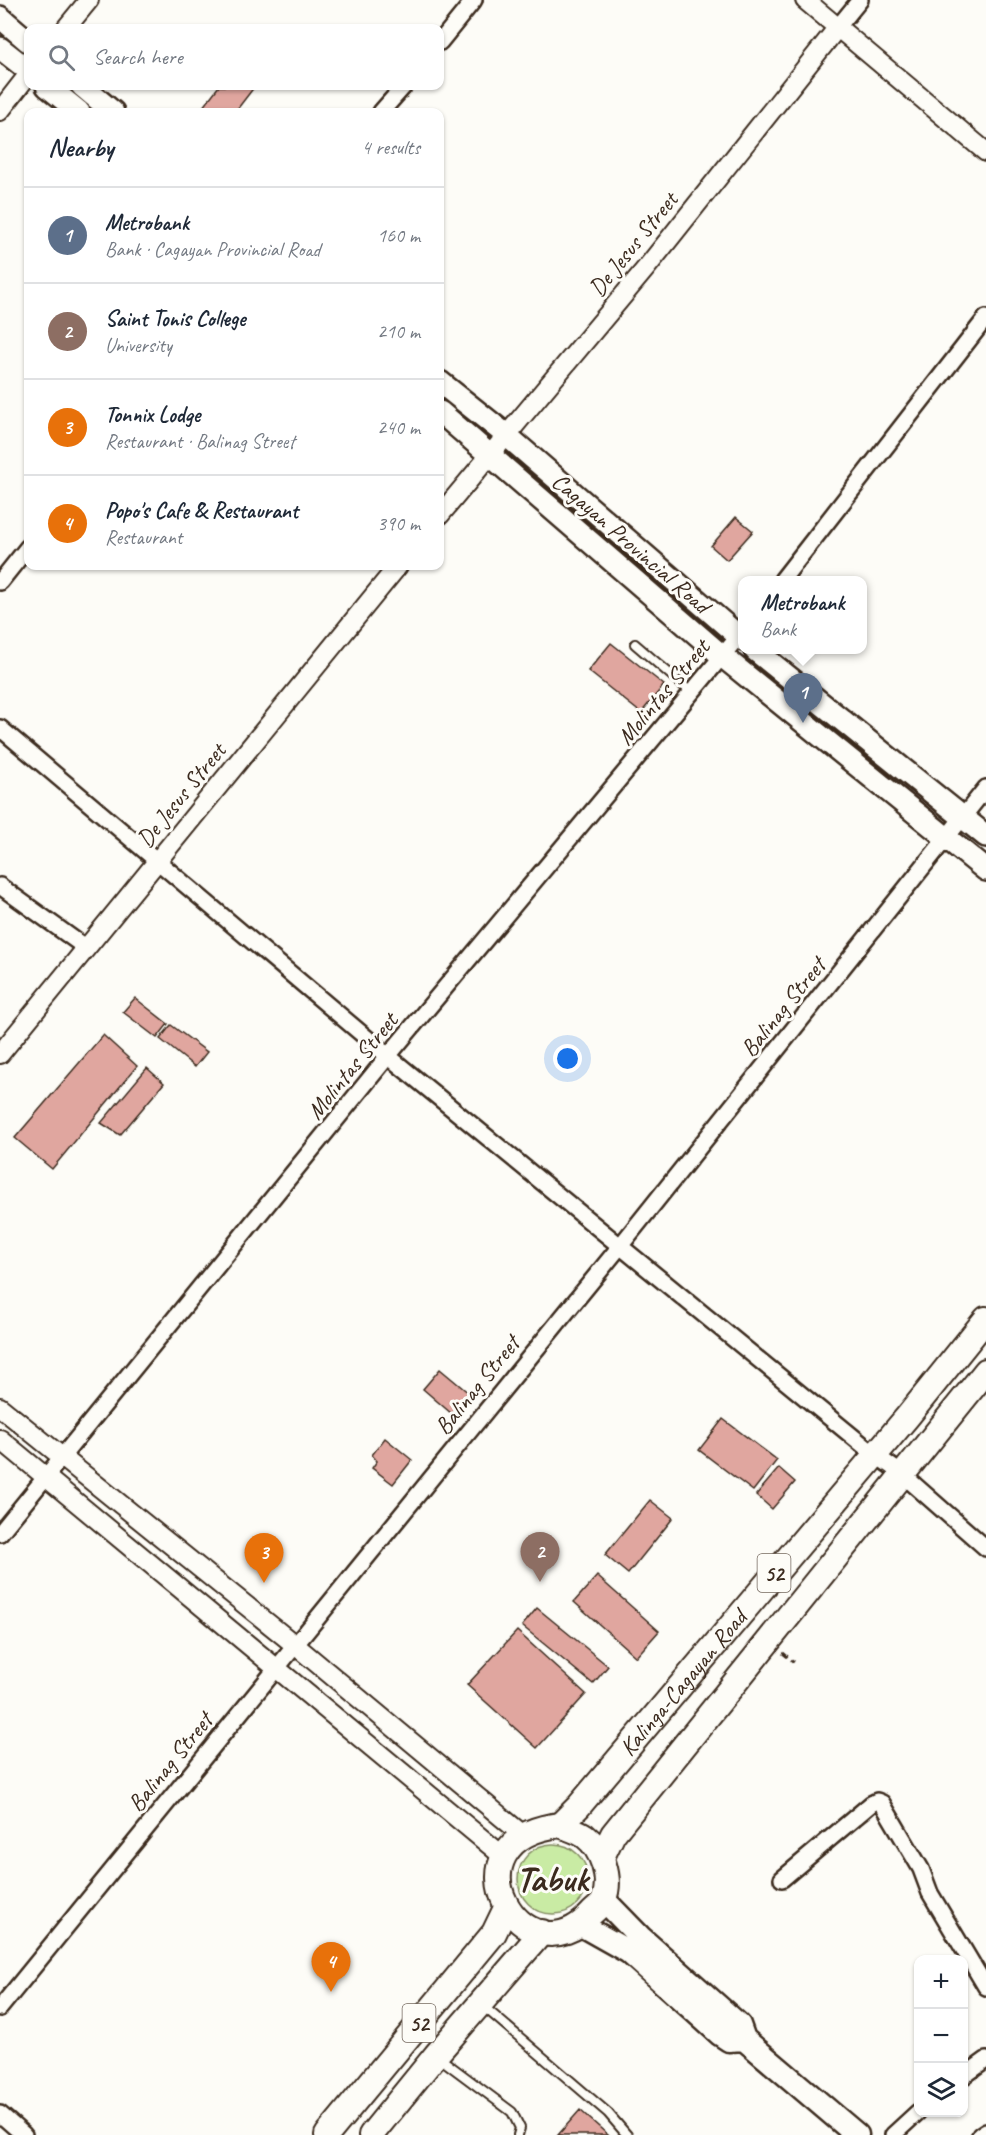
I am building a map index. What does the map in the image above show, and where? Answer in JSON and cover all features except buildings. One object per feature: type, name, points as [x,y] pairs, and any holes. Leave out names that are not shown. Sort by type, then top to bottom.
[{"type":"highway","name":"Kalinga-Cagayan Road","points":[[560,1824],[579,1806],[986,1319]]},
{"type":"highway","name":"Kalinga-Cagayan Road","points":[[602,1857],[614,1834],[986,1371]]},
{"type":"highway","points":[[560,1824],[585,1836],[602,1857],[606,1880],[604,1900],[581,1925],[558,1932],[542,1932],[522,1923],[506,1908],[501,1896],[499,1876],[504,1857],[523,1834],[543,1826],[560,1824]]},
{"type":"highway","name":"52","points":[[327,2135],[494,1933],[506,1908]]},
{"type":"highway","name":"52","points":[[371,2135],[436,2055],[542,1932]]},
{"type":"main road","points":[[0,17],[24,38]]},
{"type":"main road","points":[[0,48],[24,67]]},
{"type":"main road","points":[[52,90],[74,108]]},
{"type":"main road","points":[[87,90],[108,108]]},
{"type":"main road","name":"Cagayan Provincial Road","points":[[444,385],[505,434],[738,633]]},
{"type":"main road","name":"Cagayan Provincial Road","points":[[444,415],[722,656],[986,870]]},
{"type":"main road","name":"Cagayan Provincial Road","points":[[763,654],[986,836]]},
{"type":"main road","points":[[604,1900],[640,1937],[739,2025],[744,2039],[850,2132]]},
{"type":"main road","points":[[581,1925],[629,1952],[720,2034],[729,2040],[744,2039]]},
{"type":"street","points":[[69,24],[89,0]]},
{"type":"street","points":[[444,37],[474,0]]},
{"type":"street","points":[[805,0],[986,153]]},
{"type":"street","name":"De Jesus Street","points":[[444,510],[489,453],[647,267],[860,0]]},
{"type":"street","points":[[0,111],[24,80]]},
{"type":"street","points":[[385,108],[400,90]]},
{"type":"street","points":[[785,576],[986,318]]},
{"type":"street","points":[[0,582],[24,552]]},
{"type":"street","name":"De Jesus Street","points":[[0,1054],[159,862],[395,570]]},
{"type":"street","name":"Molintas Street","points":[[0,1533],[388,1056],[722,656],[738,644]]},
{"type":"street","points":[[0,728],[388,1056],[874,1454],[902,1474],[986,1548]]},
{"type":"street","name":"Balinag Street","points":[[0,2008],[621,1245],[986,788]]},
{"type":"street","points":[[0,886],[86,948]]},
{"type":"street","points":[[0,1407],[295,1645],[523,1834]]},
{"type":"street","points":[[0,1438],[504,1857]]},
{"type":"street","points":[[782,1879],[871,1804],[877,1801],[882,1803],[921,1869],[930,1893],[986,1987]]},
{"type":"street","points":[[968,2073],[986,2060]]},
{"type":"street","points":[[0,2114],[24,2135]]},
{"type":"street","points":[[893,2135],[914,2116]]},
{"type":"street","points":[[980,2135],[986,2131]]},
{"type":"lane","points":[[635,644],[692,693]]},
{"type":"lane","points":[[480,2003],[608,2113],[627,2135]]},
{"type":"lane","points":[[436,2055],[512,2112],[520,2128],[518,2135]]},
{"type":"green space","points":[[560,1844],[573,1850],[582,1859],[586,1865],[588,1879],[586,1893],[578,1904],[567,1912],[546,1914],[528,1904],[520,1893],[518,1872],[528,1854],[539,1846]]},
{"type":"place","name":"Metrobank","points":[[803,723]]},
{"type":"place","name":"Saint Tonis College","points":[[540,1582]]},
{"type":"place","name":"Tonnix Lodge","points":[[264,1583]]},
{"type":"place","name":"Popo's Cafe & Restaurant","points":[[331,1992]]},
{"type":"district","name":"Tabuk","points":[[552,1878]]}]
